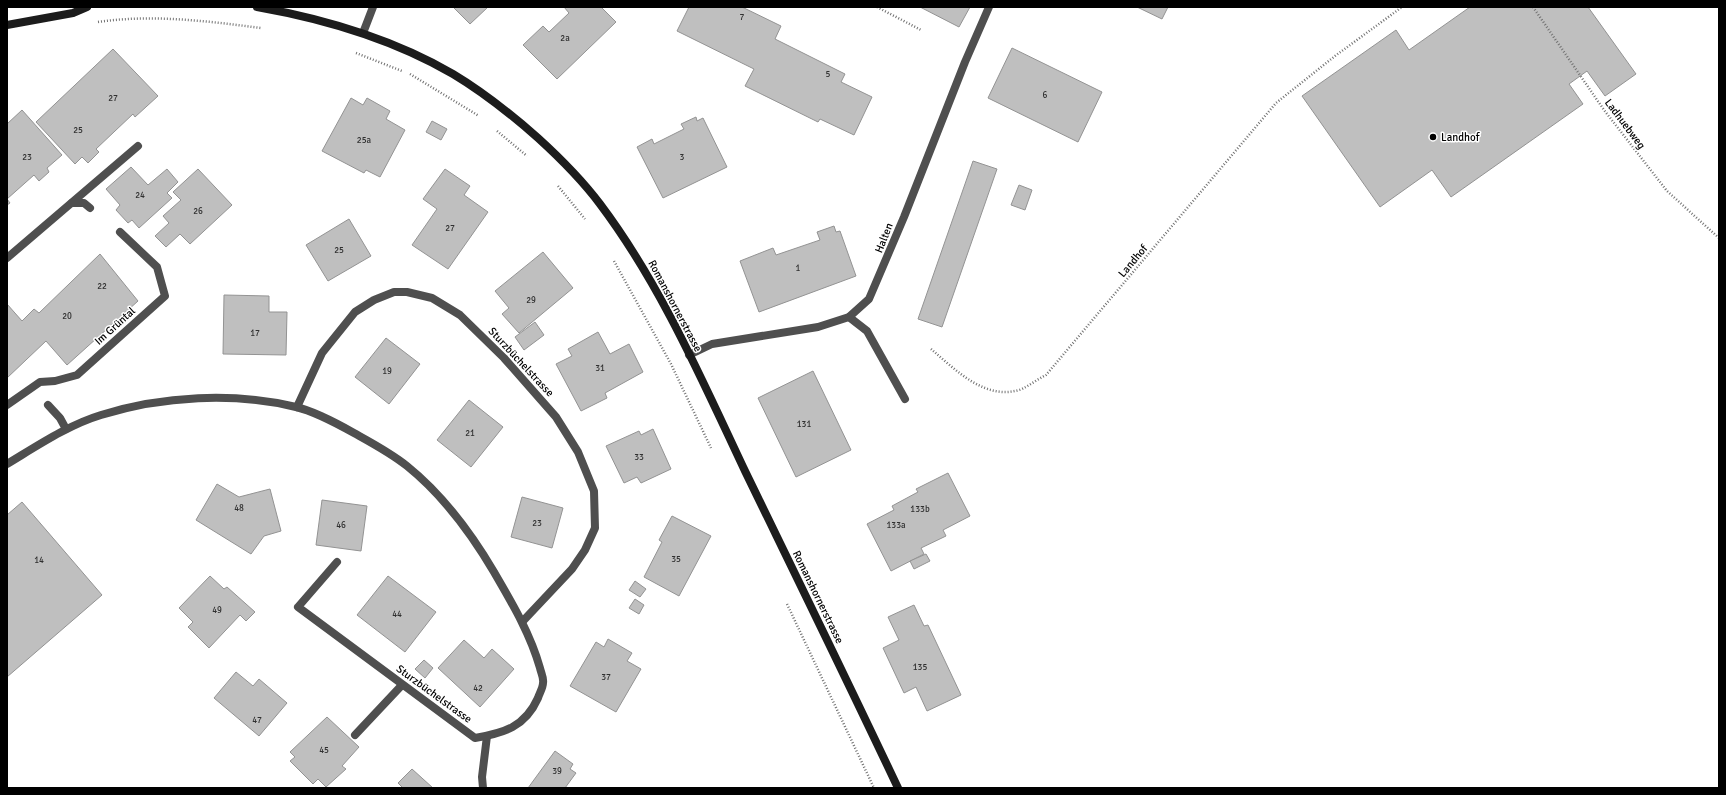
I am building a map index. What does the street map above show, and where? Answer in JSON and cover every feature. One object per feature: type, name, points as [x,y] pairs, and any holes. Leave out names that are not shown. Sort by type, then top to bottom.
[{"type":"main road","points":[[7,25],[73,13],[87,7]]},
{"type":"main road","name":"Romanshornerstrasse","points":[[257,7],[302,15],[363,33],[405,50],[453,74],[498,105],[563,161],[600,204],[648,275],[689,355],[898,788]]},
{"type":"street","points":[[363,33],[373,7]]},
{"type":"street","name":"Halten","points":[[689,355],[712,344],[818,327],[849,317],[870,299],[965,62],[989,7]]},
{"type":"street","points":[[7,258],[138,146]]},
{"type":"street","points":[[72,203],[84,203],[90,208]]},
{"type":"street","name":"Im Grüntal","points":[[7,405],[40,382],[55,381],[77,375],[165,296],[157,267],[120,232]]},
{"type":"street","name":"Sturzbüchelstrasse","points":[[298,407],[322,353],[355,312],[374,300],[394,292],[407,292],[432,298],[460,315],[504,358],[556,417],[578,452],[594,491],[595,528],[585,550],[572,569],[522,620]]},
{"type":"street","points":[[849,317],[867,331],[905,399]]},
{"type":"street","name":"Sturzbüchelstrasse","points":[[7,464],[66,429],[100,415],[155,402],[191,398],[235,398],[298,407],[340,425],[406,465],[438,493],[479,546],[522,620],[536,656],[544,684],[535,705],[520,724],[497,734],[475,738],[298,607],[337,562]]},
{"type":"street","points":[[48,405],[60,418],[66,429]]},
{"type":"street","points":[[355,735],[402,685]]},
{"type":"street","points":[[483,788],[482,777],[487,736]]},
{"type":"path","points":[[877,7],[920,30]]},
{"type":"path","name":"Landhof","points":[[931,350],[970,382],[996,392],[1021,389],[1046,375],[1276,103],[1335,56],[1402,7]]},
{"type":"path","name":"Ladhuebweg","points":[[1533,7],[1604,110],[1666,191],[1719,238]]},
{"type":"path","points":[[97,23],[120,19],[204,20],[264,29]]},
{"type":"path","points":[[349,50],[408,73],[484,119]]},
{"type":"path","points":[[495,129],[529,157]]},
{"type":"path","points":[[556,183],[589,223]]},
{"type":"path","points":[[613,259],[667,357],[715,455]]},
{"type":"path","points":[[786,603],[874,788]]},
{"type":"building","points":[[453,7],[488,7],[470,24]]},
{"type":"building","points":[[564,7],[601,7],[616,22],[557,79],[523,45],[543,26],[549,32],[569,13]]},
{"type":"building","points":[[689,7],[742,7],[781,26],[775,39],[845,74],[841,82],[872,97],[854,135],[820,119],[818,122],[745,86],[754,69],[677,31]]},
{"type":"building","points":[[920,7],[970,7],[959,27]]},
{"type":"building","points":[[1137,7],[1168,7],[1162,19]]},
{"type":"building","name":"Landhof","points":[[1470,7],[1588,7],[1636,74],[1605,96],[1587,71],[1569,84],[1583,104],[1451,197],[1432,170],[1380,207],[1302,96],[1396,30],[1409,50]]},
{"type":"building","points":[[1012,48],[1102,92],[1078,142],[988,98]]},
{"type":"building","points":[[113,49],[158,96],[135,117],[133,114],[96,149],[99,152],[88,163],[82,157],[75,164],[36,122]]},
{"type":"building","points":[[351,98],[363,105],[367,98],[390,111],[386,119],[405,130],[380,177],[366,170],[364,173],[322,151]]},
{"type":"building","points":[[22,110],[62,155],[47,168],[49,172],[39,181],[34,175],[7,199],[7,124]]},
{"type":"building","points":[[696,117],[697,121],[703,118],[727,167],[663,198],[637,147],[652,139],[654,144],[684,129],[681,124]]},
{"type":"building","points":[[432,121],[447,129],[441,140],[426,132]]},
{"type":"building","points":[[973,161],[997,169],[942,327],[918,319]]},
{"type":"building","points":[[131,167],[148,185],[167,169],[178,182],[167,193],[172,198],[139,228],[132,220],[128,223],[116,210],[120,205],[106,189]]},
{"type":"building","points":[[198,169],[232,205],[190,244],[180,234],[166,247],[155,236],[169,223],[163,216],[181,200],[173,192]]},
{"type":"building","points":[[445,169],[470,186],[464,195],[488,212],[448,269],[412,245],[437,209],[423,199]]},
{"type":"building","points":[[1019,185],[1032,190],[1025,210],[1011,205]]},
{"type":"building","points":[[349,219],[371,256],[328,281],[306,245]]},
{"type":"building","points":[[834,226],[836,232],[840,231],[856,276],[759,312],[740,261],[773,248],[776,255],[820,240],[817,232]]},
{"type":"building","points":[[543,252],[573,288],[519,333],[502,314],[509,308],[495,291]]},
{"type":"building","points":[[100,254],[138,301],[67,365],[46,341],[7,378],[7,304],[22,321],[34,309],[39,313]]},
{"type":"building","points":[[224,295],[269,296],[269,312],[287,312],[286,355],[223,354]]},
{"type":"building","points":[[535,322],[544,335],[524,350],[515,337]]},
{"type":"building","points":[[598,332],[610,354],[629,344],[643,372],[605,393],[607,398],[581,411],[556,364],[572,356],[568,349]]},
{"type":"building","points":[[386,338],[420,364],[389,404],[355,377]]},
{"type":"building","points":[[813,371],[851,450],[796,477],[758,398]]},
{"type":"building","points":[[469,400],[503,427],[471,467],[437,440]]},
{"type":"building","points":[[653,429],[671,469],[641,483],[637,477],[624,483],[606,446],[639,431],[641,435]]},
{"type":"building","points":[[948,473],[970,516],[943,530],[946,536],[921,548],[924,554],[891,571],[867,524],[894,510],[892,506],[918,492],[916,489]]},
{"type":"building","points":[[217,484],[239,497],[270,489],[281,531],[264,536],[251,554],[196,520]]},
{"type":"building","points":[[522,497],[563,508],[552,548],[511,537]]},
{"type":"building","points":[[322,500],[367,506],[361,551],[316,545]]},
{"type":"building","points":[[22,502],[102,595],[7,677],[7,515]]},
{"type":"building","points":[[672,516],[711,536],[679,596],[644,577],[662,542],[659,540]]},
{"type":"building","points":[[926,554],[930,561],[914,569],[910,561]]},
{"type":"building","points":[[210,576],[224,589],[227,587],[255,612],[246,621],[240,615],[209,648],[188,627],[193,622],[179,608]]},
{"type":"building","points":[[388,576],[436,612],[405,652],[357,615]]},
{"type":"building","points":[[635,581],[646,589],[640,597],[629,590]]},
{"type":"building","points":[[635,599],[644,605],[639,614],[629,608]]},
{"type":"building","points":[[914,605],[924,626],[928,625],[961,695],[927,711],[916,687],[904,693],[883,648],[899,640],[888,617]]},
{"type":"building","points":[[608,639],[632,653],[627,661],[641,669],[616,712],[570,686],[596,642],[604,647]]},
{"type":"building","points":[[464,640],[484,658],[492,649],[514,669],[480,707],[438,668]]},
{"type":"building","points":[[424,660],[433,668],[425,678],[415,669]]},
{"type":"building","points":[[236,672],[253,686],[259,679],[287,703],[259,736],[214,698]]},
{"type":"building","points":[[327,717],[359,747],[342,766],[346,769],[326,787],[318,779],[313,784],[290,761],[295,757],[290,752]]},
{"type":"building","points":[[555,751],[573,764],[570,769],[576,773],[565,788],[528,788]]},
{"type":"building","points":[[412,769],[433,788],[403,788],[398,783]]},
{"type":"place","name":"Landhof","points":[[1433,137]]}]
